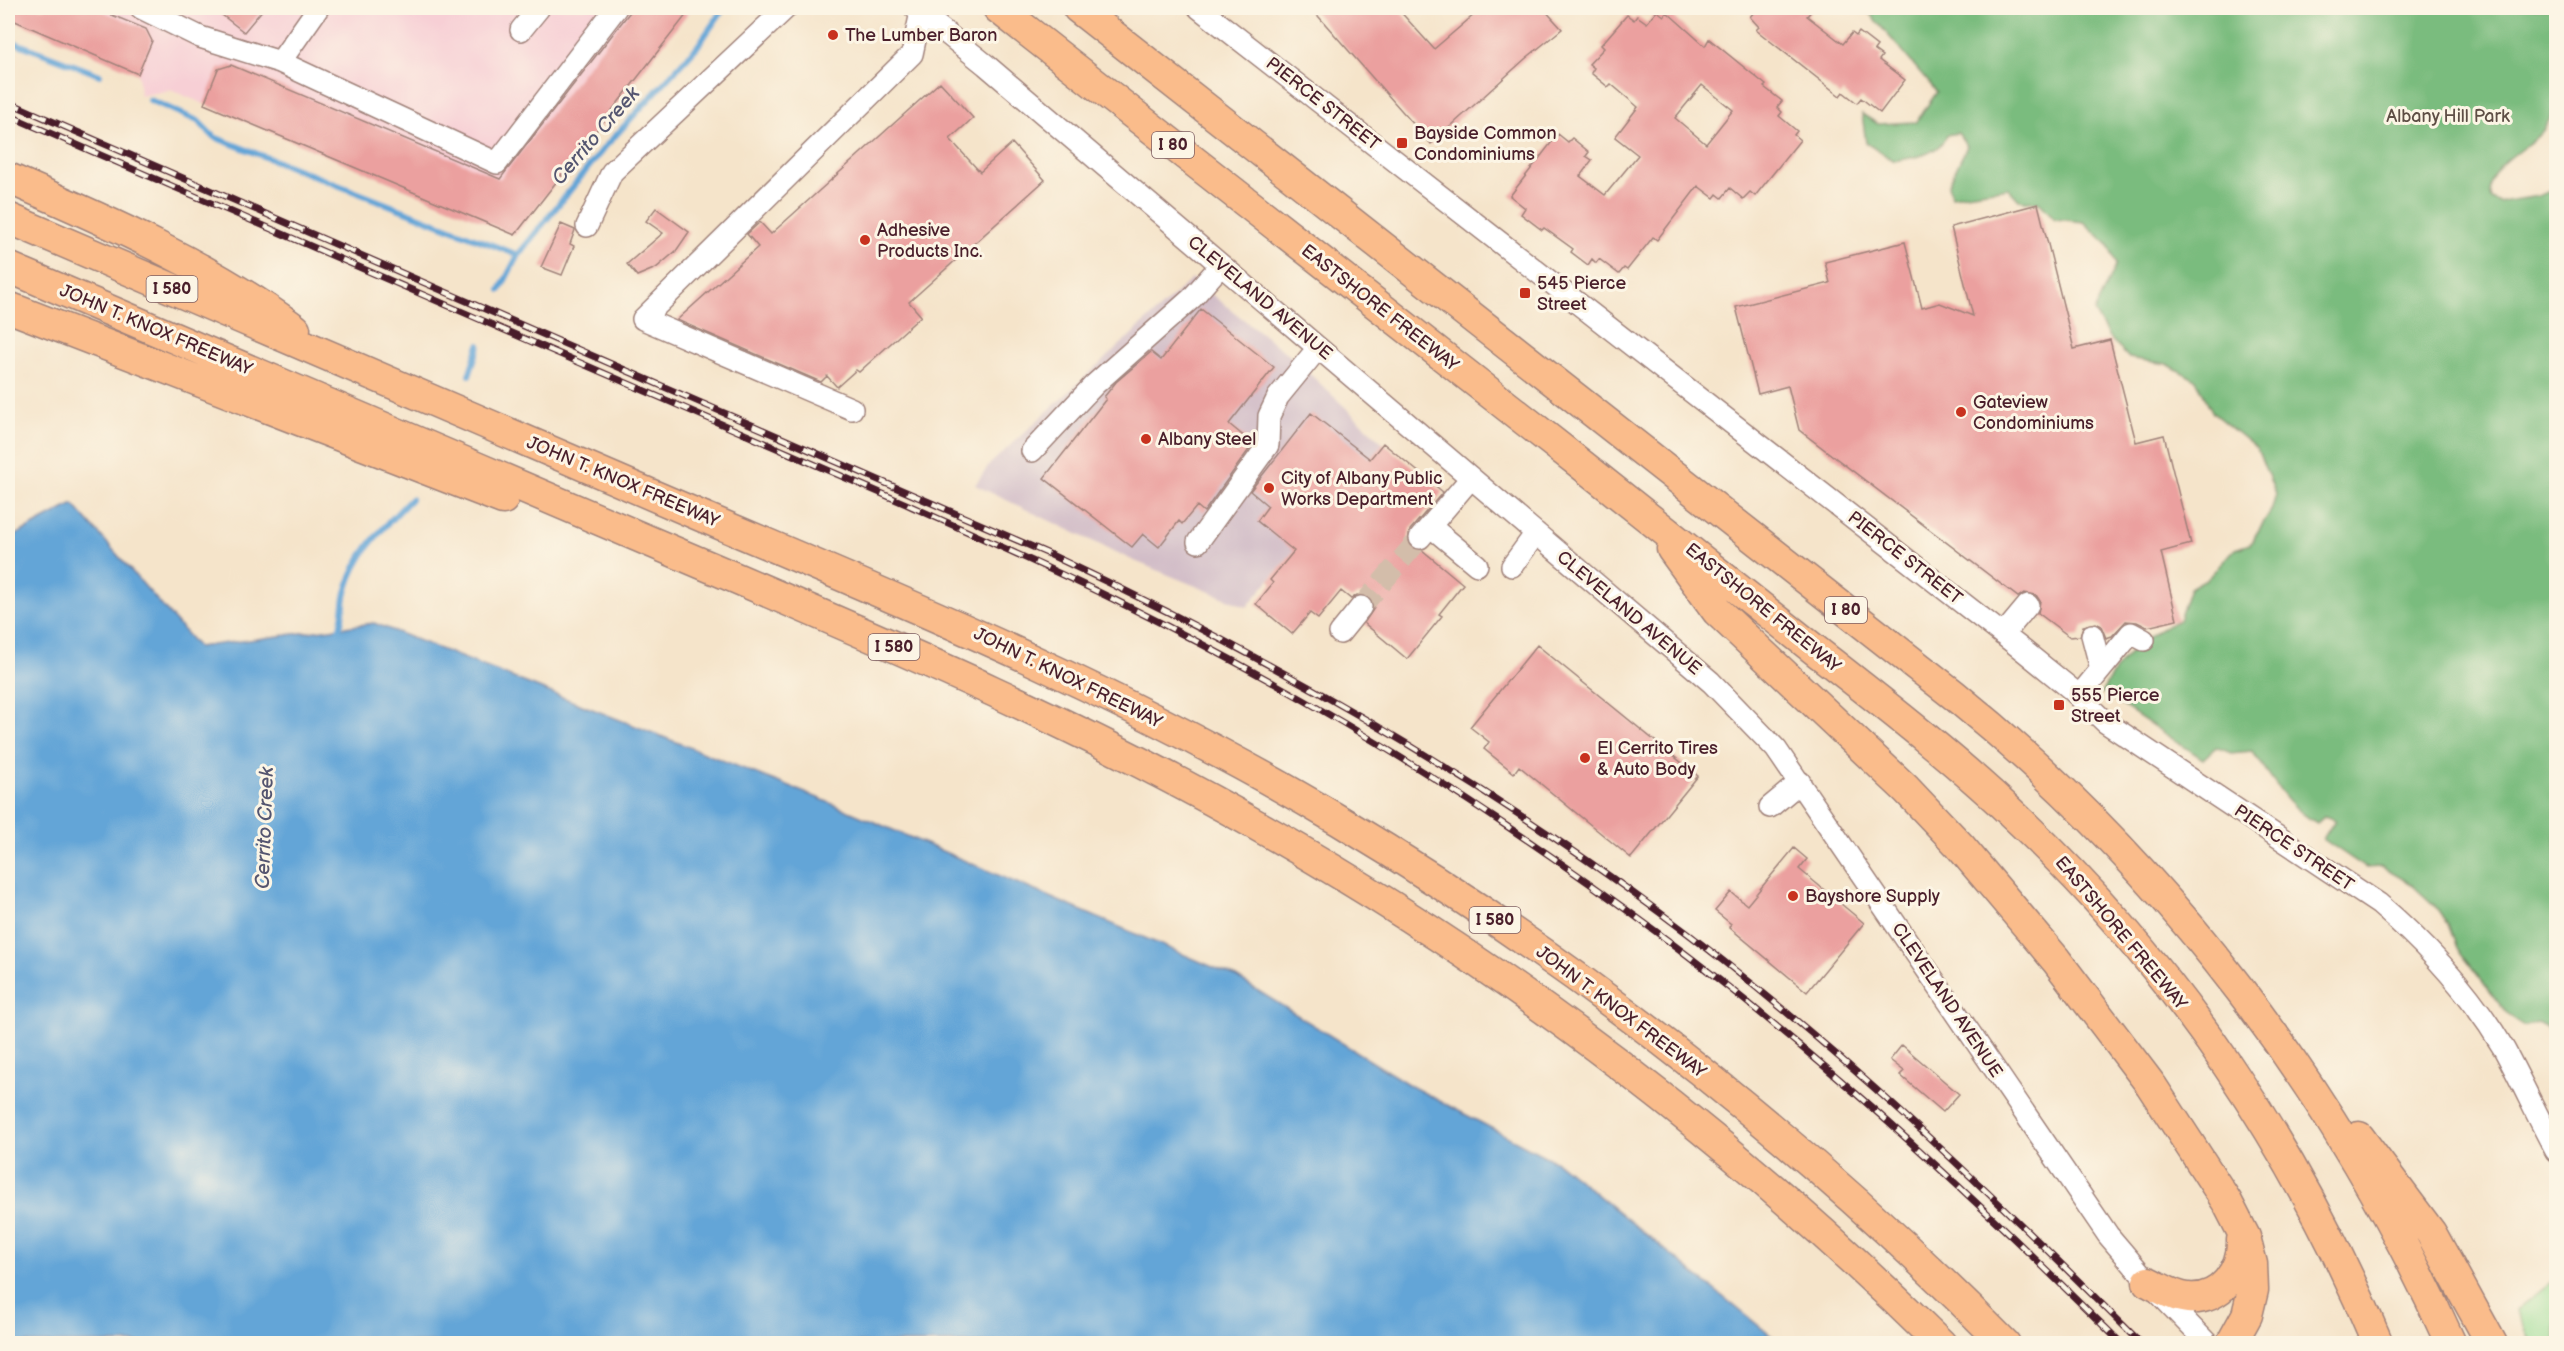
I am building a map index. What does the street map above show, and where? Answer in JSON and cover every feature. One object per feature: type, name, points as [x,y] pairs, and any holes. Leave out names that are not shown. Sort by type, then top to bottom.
[{"type":"highway","name":"EASTSHORE FREEWAY","points":[[998,8],[1649,518],[1957,764],[2023,823],[2086,888],[2174,992],[2245,1093],[2319,1217],[2378,1344]]},
{"type":"highway","name":"I 80","points":[[1078,8],[1989,723],[2061,789],[2185,921],[2241,991],[2295,1066],[2345,1143],[2390,1219],[2451,1344]]},
{"type":"highway","points":[[8,178],[108,222],[237,289],[336,360]]},
{"type":"highway","name":"JOHN T. KNOX FREEWAY","points":[[8,218],[1030,658],[1186,735],[1337,819],[1519,936],[1694,1065],[1860,1205],[2005,1344]]},
{"type":"highway","name":"JOHN T. KNOX FREEWAY","points":[[8,267],[867,635],[1072,728],[1192,788],[1351,880],[1502,978],[1651,1087],[1801,1212],[1941,1344]]},
{"type":"highway","points":[[8,307],[583,531],[619,528]]},
{"type":"highway","points":[[1649,518],[1717,611],[1920,803],[1988,878],[2136,1064],[2171,1114],[2234,1214],[2245,1237],[2253,1278],[2247,1315],[2231,1344]]},
{"type":"highway","points":[[2241,991],[2410,1203],[2451,1265],[2490,1338]]},
{"type":"highway","points":[[2148,1282],[2189,1299],[2220,1289],[2235,1273],[2242,1251],[2240,1233],[2234,1214]]},
{"type":"street","points":[[141,8],[200,37],[280,62],[497,163],[616,8]]},
{"type":"street","points":[[280,62],[318,8]]},
{"type":"street","points":[[521,30],[539,8]]},
{"type":"street","points":[[587,226],[612,172],[786,8]]},
{"type":"street","name":"PIERCE STREET","points":[[1199,8],[2003,635],[2079,696],[2105,722],[2360,892],[2415,935],[2451,974],[2478,1009],[2503,1049],[2556,1151]]},
{"type":"street","points":[[852,409],[643,319],[912,54],[918,10]]},
{"type":"street","name":"CLEVELAND AVENUE","points":[[918,10],[1711,682],[1776,749],[2088,1206],[2127,1259],[2208,1344]]},
{"type":"street","points":[[1032,451],[1094,385],[1192,298],[1221,265]]},
{"type":"street","points":[[1198,542],[1268,445],[1269,416],[1278,397],[1318,348]]},
{"type":"street","points":[[1471,478],[1425,532],[1477,565]]},
{"type":"street","points":[[1512,566],[1536,533]]},
{"type":"street","points":[[2003,635],[2028,605]]},
{"type":"street","points":[[1340,633],[1361,607]]},
{"type":"street","points":[[2079,696],[2131,633],[2144,640]]},
{"type":"street","points":[[2092,635],[2101,669]]},
{"type":"street","points":[[1770,807],[1800,782]]},
{"type":"shaded area","points":[[8,8],[692,8],[515,235],[171,90],[140,96],[138,74],[8,18]]},
{"type":"shaded area","points":[[1192,279],[1294,359],[1383,443],[1247,607],[1132,560],[975,485],[990,464]]},
{"type":"green space","name":"Albany Hill Park","points":[[1865,8],[2556,8],[2558,69],[2552,114],[2539,135],[2500,167],[2493,176],[2490,187],[2491,199],[2499,203],[2543,194],[2556,185],[2556,1087],[2550,1073],[2551,1048],[2548,1029],[2538,1023],[2525,1026],[2507,1014],[2457,948],[2448,924],[2435,906],[2410,883],[2382,867],[2366,868],[2323,839],[2335,820],[2325,816],[2317,823],[2297,809],[2252,751],[2231,753],[2216,747],[2203,759],[2102,692],[2116,669],[2134,649],[2144,640],[2179,620],[2190,588],[2208,578],[2235,549],[2250,544],[2272,509],[2276,494],[2257,449],[2213,413],[2196,380],[2167,364],[2129,358],[2109,337],[2094,312],[2116,264],[2108,245],[2084,222],[2055,219],[2040,203],[2019,200],[2008,188],[1952,196],[1948,186],[1967,146],[1958,133],[1947,135],[1943,142],[1925,154],[1894,161],[1866,143],[1862,114],[1878,124],[1916,122],[1937,92]]},
{"type":"green space","points":[[2556,1278],[2556,1343],[2532,1343],[2516,1310]]},
{"type":"water","points":[[73,504],[198,647],[374,623],[823,800],[1236,977],[1411,1086],[1558,1163],[1780,1343],[8,1343],[8,539]]},
{"type":"building","points":[[8,8],[95,8],[146,29],[152,41],[138,74],[8,18]]},
{"type":"building","points":[[213,8],[264,8],[244,32]]},
{"type":"building","points":[[633,8],[678,8],[687,14],[515,235],[204,104],[218,69],[231,65],[500,179]]},
{"type":"building","points":[[1311,8],[1397,8],[1434,49],[1482,8],[1543,8],[1562,29],[1525,59],[1431,144]]},
{"type":"building","points":[[1757,8],[1814,8],[1807,16],[1843,44],[1852,33],[1856,36],[1859,32],[1877,46],[1874,50],[1882,56],[1879,60],[1905,80],[1880,113],[1861,98],[1857,103],[1843,92],[1840,96],[1756,30],[1759,27],[1750,17]]},
{"type":"building","points":[[1657,11],[1664,16],[1667,12],[1705,46],[1709,39],[1766,85],[1764,87],[1782,101],[1777,107],[1782,112],[1779,116],[1797,131],[1794,135],[1800,140],[1755,196],[1750,192],[1743,199],[1730,188],[1722,198],[1717,194],[1714,198],[1698,186],[1657,240],[1653,237],[1627,270],[1624,268],[1619,274],[1599,259],[1596,263],[1592,259],[1588,265],[1571,252],[1573,249],[1521,214],[1525,208],[1510,196],[1558,134],[1568,142],[1572,138],[1589,152],[1586,156],[1592,160],[1580,176],[1605,195],[1638,155],[1615,137],[1638,107],[1611,84],[1608,87],[1591,73],[1594,68],[1589,64],[1604,48],[1601,45],[1627,15],[1634,20],[1637,16],[1647,23]],"holes":[[[1702,85],[1733,110],[1706,144],[1675,118]]]},
{"type":"building","name":"Adhesive Products Inc.","points":[[940,82],[973,118],[950,139],[980,172],[1012,143],[1045,180],[909,302],[921,316],[859,372],[856,370],[837,387],[827,376],[821,382],[677,320],[758,247],[747,234],[760,222],[771,234]]},
{"type":"building","name":"Gateview Condominiums","points":[[2038,204],[2074,349],[2110,340],[2136,442],[2164,435],[2191,544],[2161,552],[2177,620],[2147,627],[2137,622],[2126,621],[2112,636],[2106,638],[2101,626],[2095,623],[2083,626],[2080,636],[2070,637],[2038,613],[2040,601],[2036,595],[2024,593],[2018,597],[1799,430],[1788,386],[1758,394],[1736,307],[1830,283],[1825,262],[1905,242],[1922,308],[1940,303],[1973,316],[1951,227]]},
{"type":"building","points":[[656,208],[689,232],[676,251],[656,268],[637,276],[627,264],[663,233],[646,221]]},
{"type":"building","points":[[561,224],[575,230],[570,244],[574,246],[562,275],[541,267]]},
{"type":"building","name":"Albany Steel","points":[[1201,309],[1274,367],[1229,424],[1253,444],[1204,512],[1197,506],[1182,524],[1179,521],[1159,547],[1143,534],[1132,547],[1044,478],[1106,399],[1104,397],[1116,382],[1151,352],[1161,360]]},
{"type":"building","points":[[1311,413],[1370,459],[1383,443],[1443,492],[1410,530],[1408,542],[1412,548],[1422,550],[1463,584],[1439,614],[1442,616],[1407,659],[1364,623],[1374,608],[1373,602],[1364,595],[1357,595],[1351,599],[1341,591],[1318,619],[1310,613],[1292,634],[1256,604],[1273,583],[1270,580],[1294,551],[1257,521],[1268,506],[1250,491]]},
{"type":"building","name":"El Cerrito Tires & Auto Body","points":[[1537,645],[1698,776],[1631,858],[1519,766],[1514,773],[1484,749],[1489,742],[1470,727]]},
{"type":"building","name":"Bayshore Supply","points":[[1794,848],[1807,859],[1799,869],[1864,923],[1807,992],[1729,927],[1731,924],[1715,911],[1731,892],[1747,905]]},
{"type":"building","points":[[1902,1045],[1959,1094],[1943,1112],[1900,1075],[1904,1071],[1890,1060]]},
{"type":"waterway","name":"Cerrito Creek","points":[[500,290],[518,255],[604,148],[697,47],[724,8]]},
{"type":"waterway","points":[[8,40],[100,75]]},
{"type":"waterway","points":[[150,100],[198,121],[214,137],[518,255]]},
{"type":"waterway","name":"Cerrito Creek","points":[[469,375],[479,345]]},
{"type":"waterway","name":"Cerrito Creek","points":[[337,634],[347,589],[358,563],[373,540],[411,499]]},
{"type":"tunnel","points":[[1361,607],[1420,538]]},
{"type":"railway","points":[[8,102],[1049,554],[1209,633],[1363,718],[1513,810],[1587,860],[1724,961],[1787,1012],[1909,1119],[2027,1230],[2142,1344]]},
{"type":"railway","points":[[8,115],[906,504],[1091,588],[1218,653],[1318,708],[1416,767],[1511,829],[1615,901],[1749,1003],[1912,1144],[2122,1344]]},
{"type":"place","name":"The Lumber Baron","points":[[833,35]]},
{"type":"place","name":"Bayside Common Condominiums","points":[[1402,143]]},
{"type":"place","name":"Adhesive Products Inc.","points":[[865,240]]},
{"type":"place","name":"545 Pierce Street","points":[[1525,293]]},
{"type":"place","name":"Gateview Condominiums","points":[[1961,412]]},
{"type":"place","name":"Albany Steel","points":[[1146,439]]},
{"type":"place","name":"City of Albany Public Works Department","points":[[1269,488]]},
{"type":"place","name":"555 Pierce Street","points":[[2059,705]]},
{"type":"place","name":"El Cerrito Tires & Auto Body","points":[[1585,758]]},
{"type":"place","name":"Bayshore Supply","points":[[1793,896]]}]
